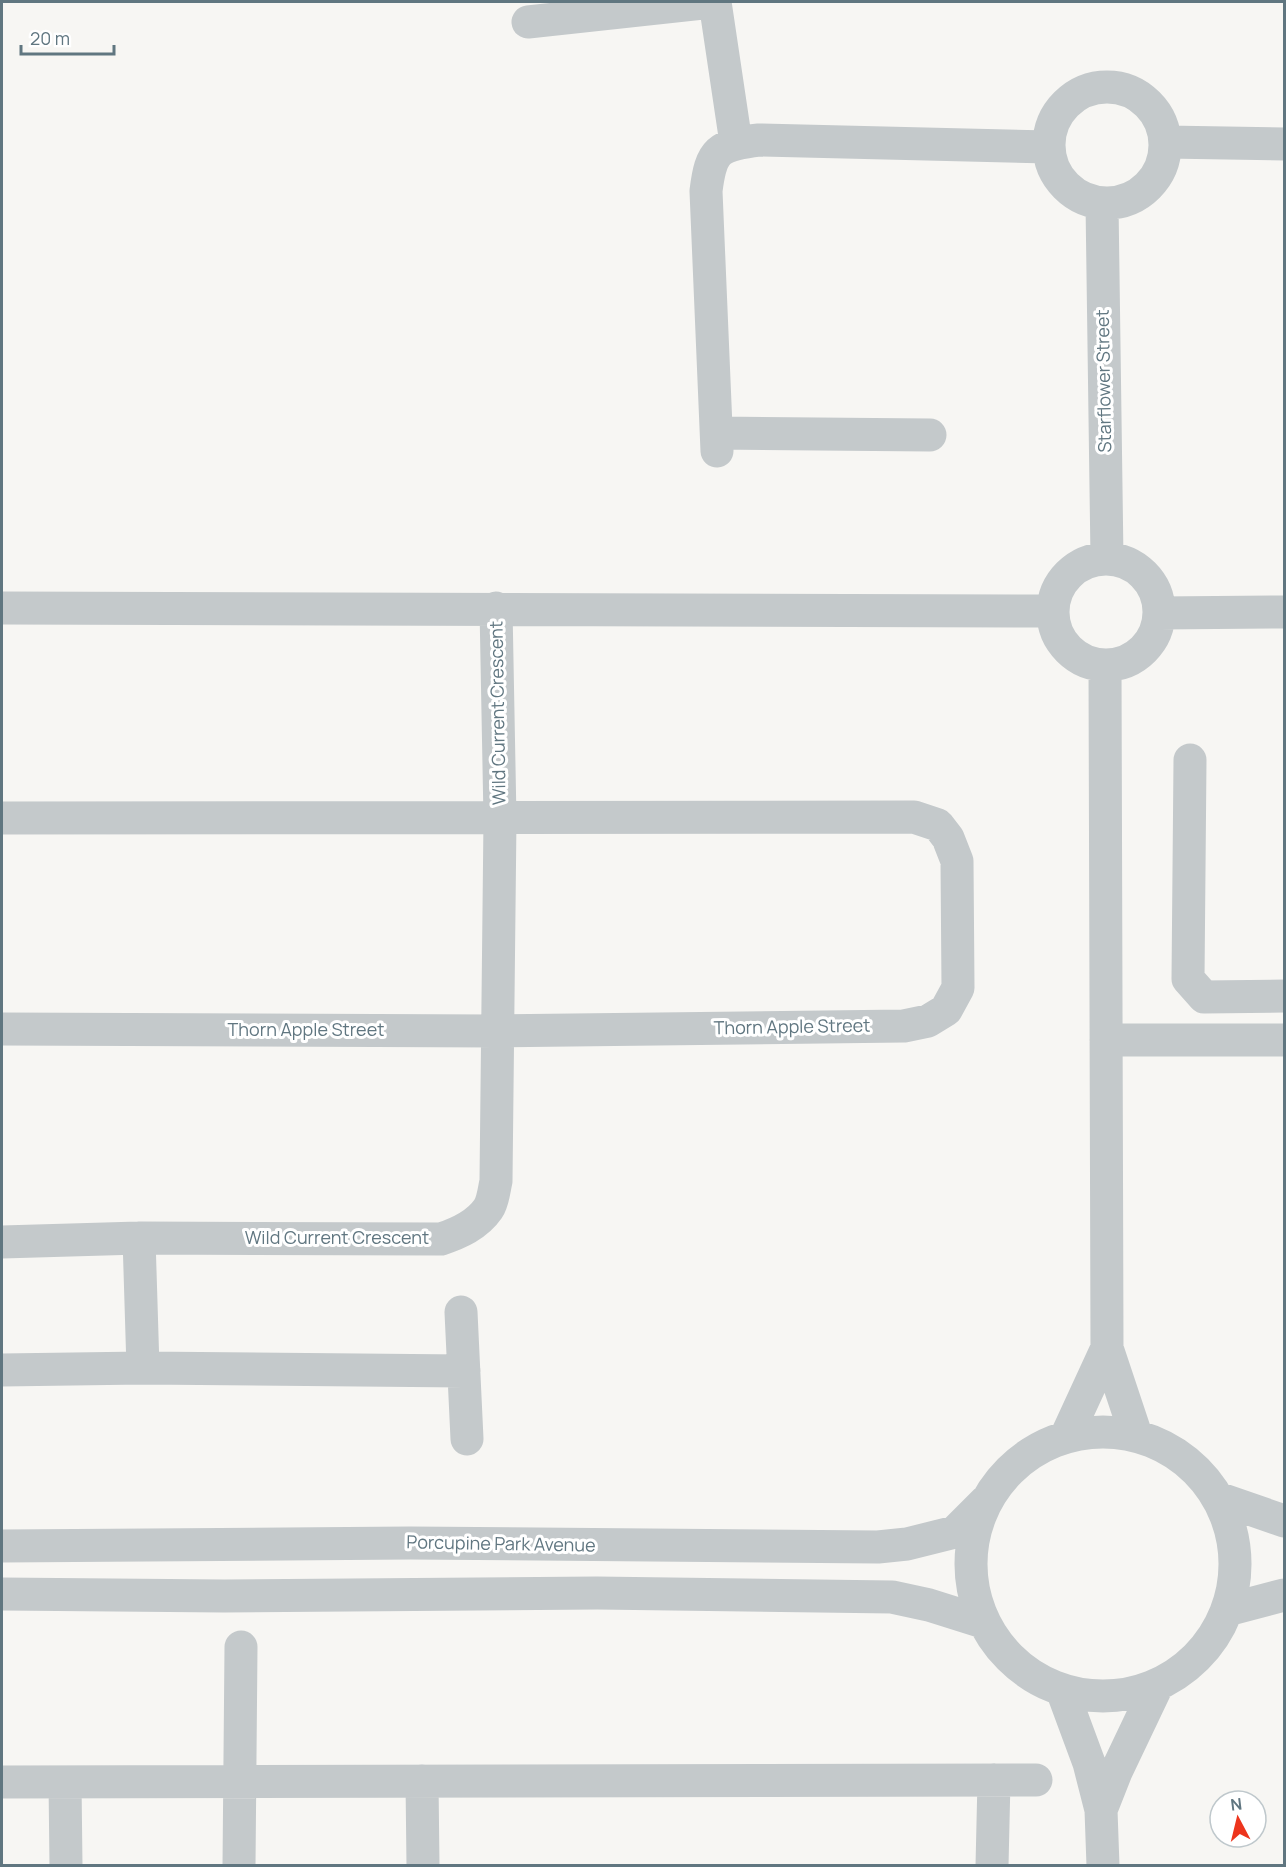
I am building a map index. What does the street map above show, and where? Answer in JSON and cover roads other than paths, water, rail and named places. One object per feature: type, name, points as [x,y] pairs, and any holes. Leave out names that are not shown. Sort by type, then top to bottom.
[{"type":"street","points":[[528,22],[714,2],[736,143]]},
{"type":"street","points":[[1113,87],[1129,91],[1143,99],[1155,111],[1163,126],[1166,142],[1164,159],[1147,187],[1134,197],[1118,202],[1101,203],[1071,190],[1060,178],[1052,164],[1049,147],[1051,131],[1057,116],[1067,103],[1081,93],[1097,88],[1113,87]]},
{"type":"street","points":[[930,435],[717,442],[706,191],[709,167],[717,153],[736,143],[771,140],[1049,147]]},
{"type":"street","points":[[1166,142],[1284,144]]},
{"type":"street","name":"Starflower Street","points":[[1101,203],[1107,559]]},
{"type":"street","points":[[1107,559],[1124,562],[1139,570],[1150,582],[1157,597],[1159,613],[1156,629],[1149,644],[1137,655],[1122,663],[1105,665],[1088,662],[1074,654],[1063,642],[1055,627],[1053,611],[1056,595],[1064,580],[1076,568],[1091,561],[1107,559]]},
{"type":"street","points":[[2,608],[1053,611]]},
{"type":"street","name":"Wild Current Crescent","points":[[2,1242],[140,1238],[441,1239],[461,1233],[489,1207],[496,1181],[500,819],[496,608]]},
{"type":"street","points":[[1159,613],[1284,612]]},
{"type":"street","points":[[1105,665],[1107,1348],[1136,1435]]},
{"type":"street","points":[[1190,760],[1188,979],[1204,997],[1284,996]]},
{"type":"street","name":"Wild Current Crescent","points":[[2,818],[500,819]]},
{"type":"street","name":"Thorn Apple Street","points":[[2,1029],[497,1031],[904,1026],[928,1021],[946,1010],[958,988],[957,861],[948,838],[938,825],[914,818],[500,819]]},
{"type":"street","points":[[1106,1040],[1284,1040]]},
{"type":"street","points":[[140,1238],[143,1368]]},
{"type":"street","points":[[461,1312],[467,1439]]},
{"type":"street","points":[[1066,1437],[1107,1348]]},
{"type":"street","points":[[2,1370],[143,1368],[464,1371]]},
{"type":"street","points":[[1101,1431],[1136,1435],[1168,1449],[1196,1470],[1218,1498],[1232,1533],[1235,1572],[1227,1610],[1204,1649],[1188,1665],[1156,1688],[1106,1696],[1062,1690],[1024,1671],[1008,1657],[983,1622],[973,1593],[970,1562],[974,1531],[986,1501],[1006,1473],[1034,1451],[1066,1437],[1101,1431]]},
{"type":"street","points":[[1218,1498],[1284,1521]]},
{"type":"street","name":"Porcupine Park Avenue","points":[[2,1546],[410,1543],[878,1547],[916,1543],[955,1532],[986,1501]]},
{"type":"street","points":[[2,1594],[224,1596],[597,1593],[892,1598],[929,1605],[983,1622]]},
{"type":"street","points":[[1227,1610],[1284,1596]]},
{"type":"street","points":[[239,1866],[241,1647]]},
{"type":"street","points":[[1101,1810],[1116,1772],[1156,1688]]},
{"type":"street","points":[[1062,1690],[1089,1763],[1101,1810],[1103,1866]]},
{"type":"street","points":[[993,1866],[994,1780]]},
{"type":"street","points":[[2,1782],[1036,1780]]},
{"type":"street","points":[[422,1781],[423,1866]]},
{"type":"street","points":[[65,1782],[66,1866]]}]
